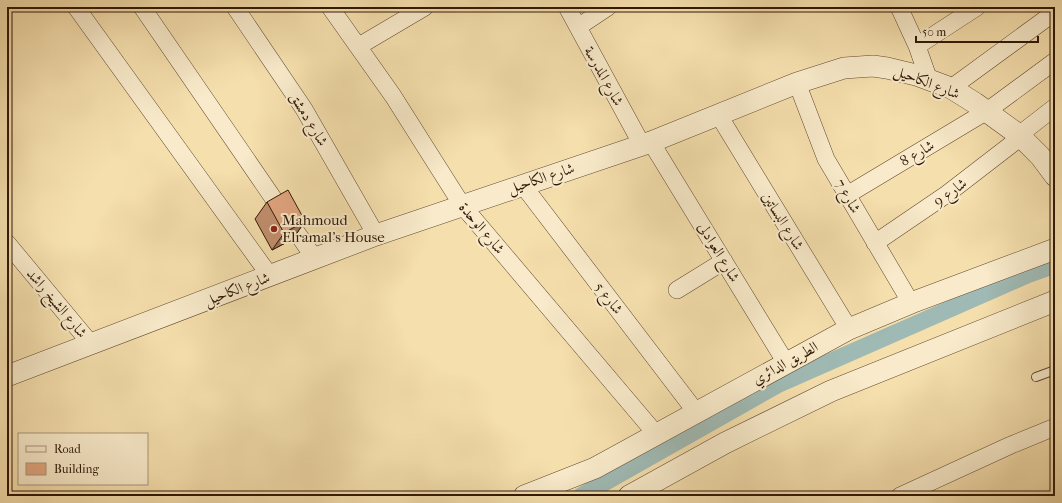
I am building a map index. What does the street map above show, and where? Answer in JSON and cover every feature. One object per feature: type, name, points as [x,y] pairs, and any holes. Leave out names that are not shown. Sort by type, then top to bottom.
[{"type":"street","points":[[76,7],[270,276]]},
{"type":"street","points":[[142,7],[315,259]]},
{"type":"street","name":"شارع دمشق","points":[[235,7],[256,35],[304,109],[376,235]]},
{"type":"street","name":"شارع الوحدة","points":[[330,7],[359,46],[402,109],[462,205],[656,434]]},
{"type":"street","points":[[359,46],[425,7]]},
{"type":"street","name":"شارع المدرسة","points":[[567,7],[647,143]]},
{"type":"street","points":[[578,27],[608,7]]},
{"type":"street","points":[[917,46],[977,7]]},
{"type":"street","points":[[902,8],[929,80]]},
{"type":"street","points":[[951,88],[1055,12]]},
{"type":"street","name":"شارع 8","points":[[847,195],[987,111],[1055,61]]},
{"type":"street","name":"شارع الكاحيل","points":[[7,376],[376,235],[522,184],[647,143],[797,83],[844,68],[873,66],[902,70],[951,88],[987,111],[1020,136],[1053,168]]},
{"type":"street","name":"شارع 7","points":[[797,83],[826,159],[911,303]]},
{"type":"street","name":"شارع 9","points":[[875,243],[948,194],[1055,107]]},
{"type":"street","name":"شارع البساتين","points":[[718,114],[849,328]]},
{"type":"street","name":"شارع العوادلى","points":[[647,143],[724,261],[786,363]]},
{"type":"street","name":"شارع 5","points":[[522,184],[696,412]]},
{"type":"street","name":"شارع الشيخ راشد","points":[[7,244],[91,344]]},
{"type":"street","name":"الطريق الدائري","points":[[524,496],[595,468],[849,328],[1055,249]]},
{"type":"street","points":[[677,290],[724,261]]},
{"type":"street","points":[[629,496],[731,440],[830,391],[1055,301]]},
{"type":"street","points":[[900,496],[1011,445],[1055,427]]},
{"type":"lane","points":[[1036,377],[1055,370]]},
{"type":"building","points":[[288,190],[305,221],[284,233],[267,202]]},
{"type":"waterway","points":[[581,496],[777,385],[1027,275],[1055,265]]},
{"type":"place","name":"Mahmoud Elramal's House","points":[[274,229]]}]
